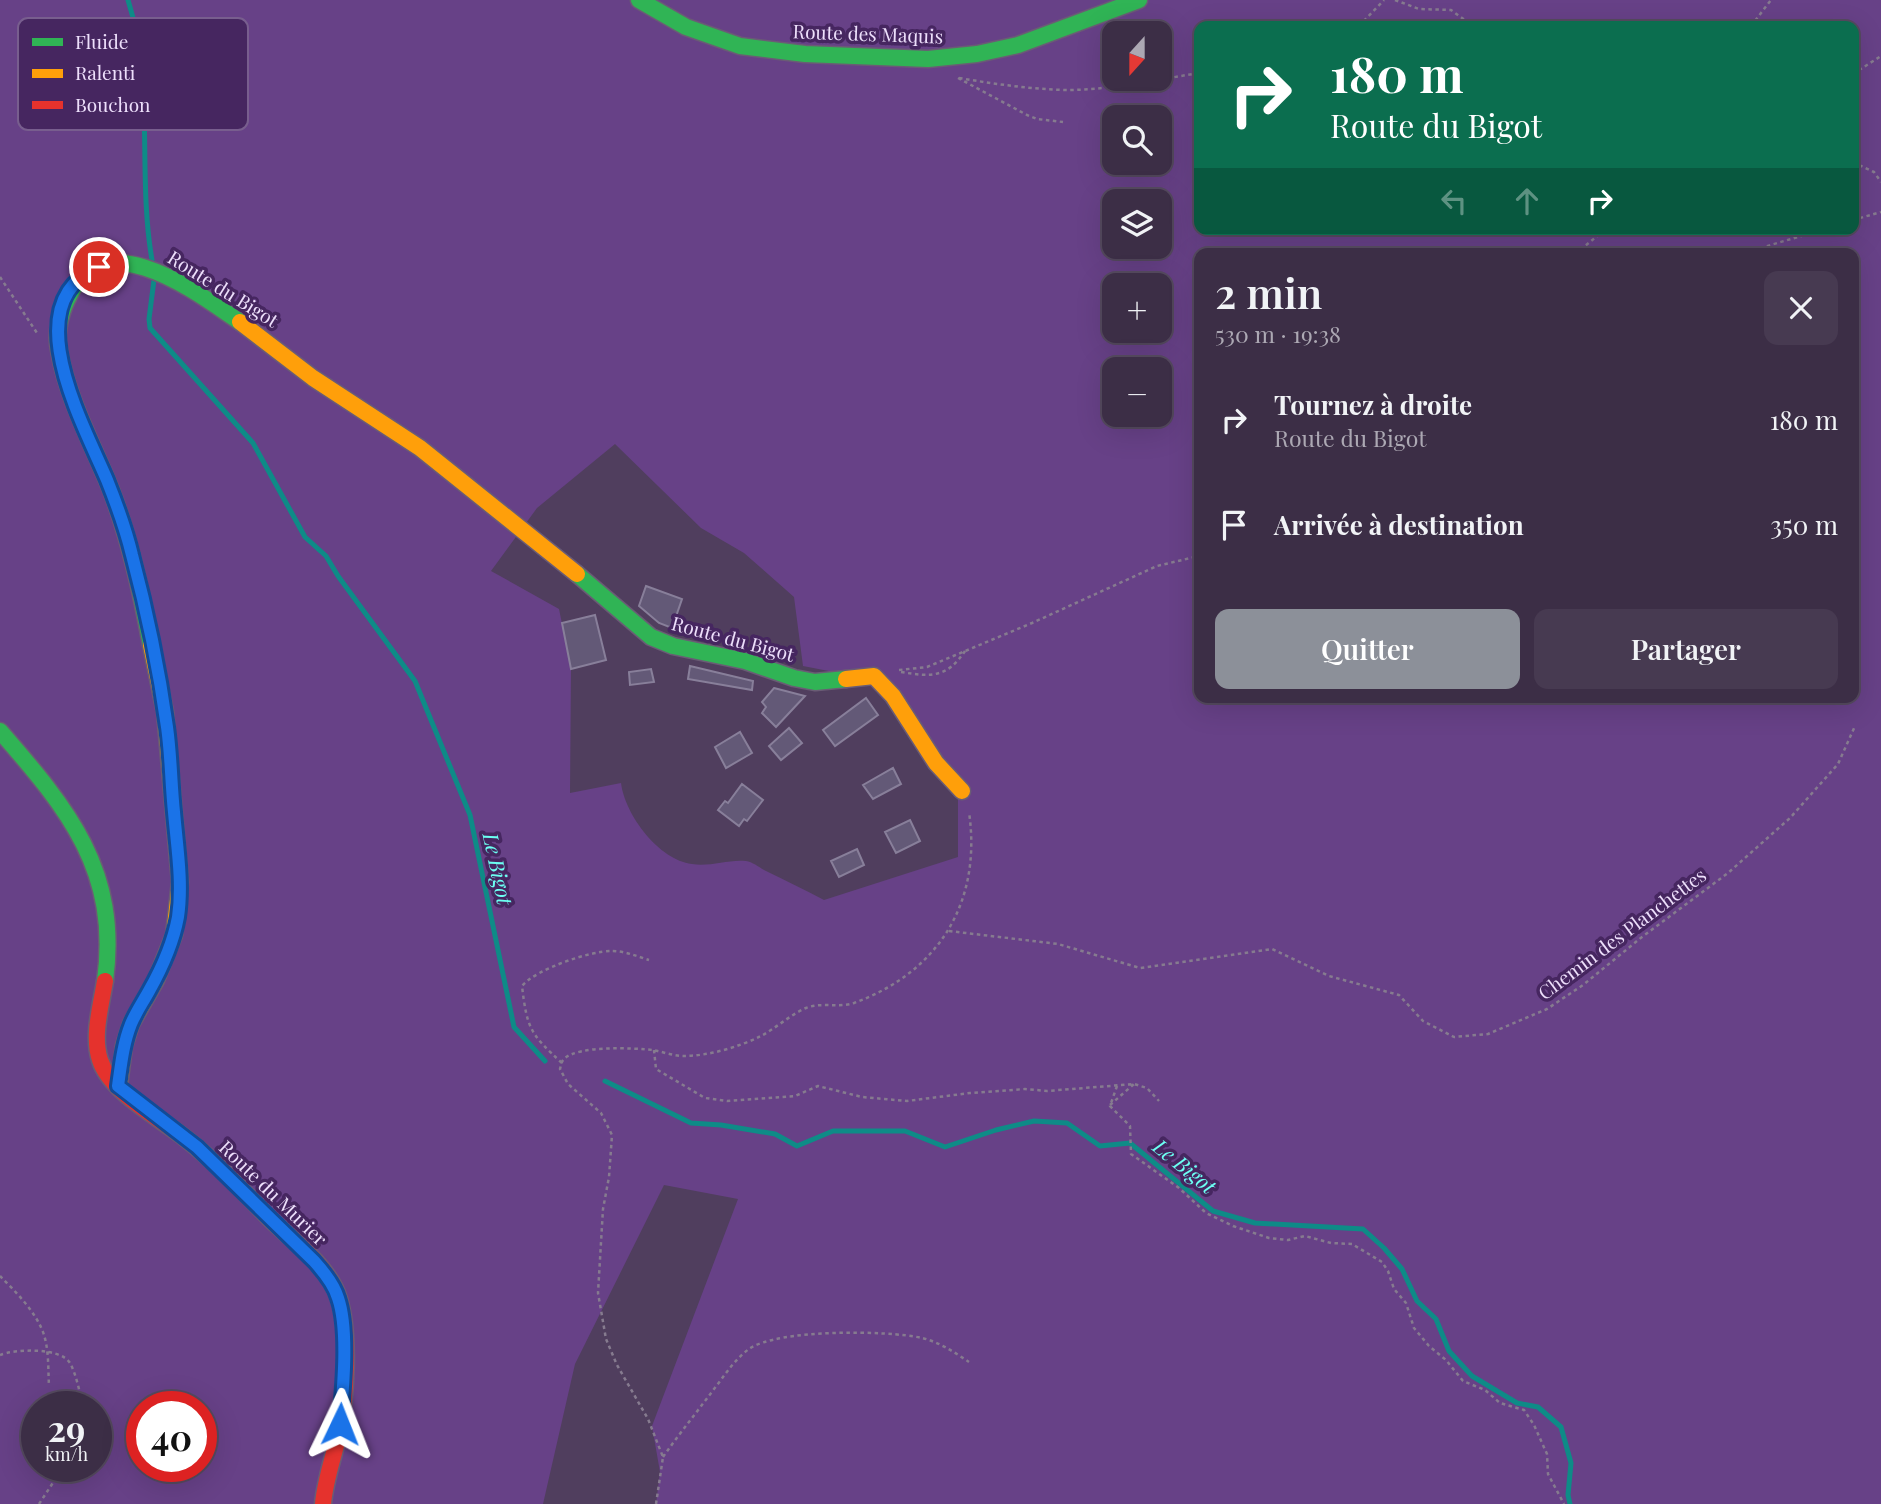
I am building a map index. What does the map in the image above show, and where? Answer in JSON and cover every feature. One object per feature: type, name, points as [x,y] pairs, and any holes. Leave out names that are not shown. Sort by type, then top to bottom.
[{"type":"street","name":"Route des Maquis","points":[[639,0],[668,19],[703,35],[757,49],[928,60],[977,54],[1018,45],[1139,0]]},
{"type":"street","name":"Route du Bigot","points":[[118,1086],[124,1046],[131,1024],[156,980],[174,935],[180,882],[165,712],[134,560],[112,492],[68,386],[58,348],[61,310],[75,284],[88,272],[111,264],[132,264],[151,268],[200,295],[257,333],[313,378],[420,448],[526,531],[651,637],[673,646],[745,661],[794,678],[815,682],[874,676],[893,695],[936,763],[962,791]]},
{"type":"street","name":"Route du Murier","points":[[0,730],[65,810],[87,847],[102,885],[108,920],[106,981],[97,1039],[97,1054],[102,1067],[118,1086],[215,1164],[314,1261],[338,1296],[343,1317],[340,1424],[325,1483],[323,1504]]},
{"type":"path","points":[[1364,21],[1384,0]]},
{"type":"path","points":[[1395,0],[1419,9],[1451,10],[1466,21]]},
{"type":"path","points":[[1755,21],[1771,0]]},
{"type":"path","points":[[1859,70],[1881,56]]},
{"type":"path","points":[[1063,122],[1027,115],[956,77],[1012,88],[1068,90],[1194,74]]},
{"type":"path","points":[[1859,165],[1874,172],[1881,182]]},
{"type":"path","points":[[1859,218],[1881,212]]},
{"type":"path","points":[[1582,248],[1599,235]]},
{"type":"path","points":[[1760,248],[1805,235]]},
{"type":"path","points":[[0,277],[37,334]]},
{"type":"path","points":[[965,651],[957,663],[934,676],[893,671],[927,667],[1157,565],[1194,557]]},
{"type":"path","name":"Chemin des Planchettes","points":[[949,931],[1058,944],[1140,968],[1272,948],[1329,976],[1399,995],[1423,1021],[1454,1037],[1488,1034],[1547,1009],[1583,985],[1728,873],[1790,818],[1838,764],[1855,726]]},
{"type":"path","points":[[663,1457],[648,1419],[617,1365],[602,1321],[598,1293],[600,1248],[612,1135],[601,1113],[568,1084],[560,1069],[562,1063],[566,1057],[585,1051],[628,1049],[682,1056],[716,1052],[759,1037],[808,1007],[850,1004],[915,971],[935,951],[949,931],[966,888],[973,857],[968,803],[962,791]]},
{"type":"path","points":[[562,1063],[537,1039],[528,1025],[522,986],[529,977],[556,964],[608,951],[625,952],[649,960]]},
{"type":"path","points":[[654,1051],[656,1069],[705,1098],[727,1101],[795,1096],[818,1087],[862,1097],[907,1101],[970,1093],[1026,1089],[1047,1091],[1134,1084],[1147,1088],[1159,1101]]},
{"type":"path","points":[[1110,1106],[1134,1084]]},
{"type":"path","points":[[1110,1106],[1117,1086]]},
{"type":"path","points":[[1110,1106],[1130,1126],[1131,1154],[1147,1167],[1155,1169],[1206,1213],[1233,1226],[1269,1238],[1288,1240],[1305,1236],[1331,1243],[1352,1244],[1382,1262],[1394,1289],[1406,1303],[1414,1328],[1429,1346],[1446,1360],[1463,1381],[1485,1391],[1500,1403],[1524,1410],[1547,1454],[1548,1474],[1564,1504]]},
{"type":"path","points":[[0,1276],[13,1289],[41,1328],[50,1386]]},
{"type":"path","points":[[656,1504],[663,1457],[730,1367],[751,1348],[764,1341],[790,1336],[837,1334],[906,1335],[936,1343],[969,1362]]},
{"type":"path","points":[[0,1355],[9,1351],[60,1355],[69,1362],[79,1391]]},
{"type":"path","points":[[39,1504],[53,1482]]},
{"type":"shaded area","points":[[0,0],[1881,0],[1881,1504],[656,1504],[660,1472],[652,1426],[738,1199],[664,1185],[575,1364],[543,1504],[0,1504]],"holes":[[[615,444],[701,528],[744,553],[794,597],[803,666],[844,674],[866,672],[958,799],[958,857],[824,900],[749,862],[699,865],[680,861],[656,845],[646,834],[629,809],[621,783],[570,793],[571,668],[559,609],[491,571],[537,508]]]},
{"type":"building","points":[[646,586],[682,599],[672,628],[659,623],[639,606]]},
{"type":"building","points":[[595,615],[606,660],[571,669],[562,623]]},
{"type":"building","points":[[690,666],[753,681],[752,690],[688,679]]},
{"type":"building","points":[[651,669],[654,682],[630,685],[629,672]]},
{"type":"building","points":[[774,688],[805,696],[776,727],[762,713],[766,707],[762,702]]},
{"type":"building","points":[[866,698],[878,715],[835,746],[823,730]]},
{"type":"building","points":[[789,728],[802,743],[781,760],[769,746]]},
{"type":"building","points":[[740,732],[752,753],[726,768],[715,747]]},
{"type":"building","points":[[893,768],[901,784],[873,799],[863,785]]},
{"type":"building","points":[[742,784],[763,800],[747,821],[744,819],[739,826],[718,810],[725,801],[728,803]]},
{"type":"building","points":[[910,820],[920,841],[896,853],[885,832]]},
{"type":"building","points":[[857,849],[864,865],[839,877],[831,861]]},
{"type":"waterway","points":[[128,0],[132,18]]},
{"type":"waterway","points":[[145,130],[146,195],[152,260]]},
{"type":"waterway","points":[[154,280],[150,328],[253,443],[305,537],[326,556],[415,681],[470,815],[514,1027],[545,1061]]},
{"type":"waterway","name":"Le Bigot","points":[[605,1081],[691,1123],[775,1134],[797,1146],[833,1131],[905,1131],[945,1147],[1034,1121],[1067,1123],[1100,1146],[1130,1143],[1213,1211],[1255,1223],[1363,1229],[1402,1269],[1417,1301],[1436,1319],[1449,1351],[1472,1376],[1517,1403],[1538,1407],[1561,1427],[1571,1463],[1568,1495],[1570,1504]]},
{"type":"traffic: fast","points":[[639,0],[686,27],[740,46],[805,54],[928,59],[977,54],[1018,45],[1139,0]]},
{"type":"traffic: fast","points":[[151,645],[124,528],[111,490],[74,404],[63,368],[58,336],[62,314],[70,294],[86,274],[107,264],[129,264],[153,270],[177,282],[240,322]]},
{"type":"traffic: fast","points":[[577,574],[651,637],[673,646],[745,661],[794,678],[815,682],[846,679]]},
{"type":"traffic: fast","points":[[0,731],[47,788],[84,844],[96,874],[104,906],[108,942],[105,981]]},
{"type":"traffic: slow","points":[[240,322],[313,378],[420,448],[577,574]]},
{"type":"traffic: slow","points":[[119,1086],[124,1046],[131,1024],[156,980],[174,935],[180,882],[165,712],[151,645]]},
{"type":"traffic: slow","points":[[846,679],[874,676],[893,696],[936,763],[962,791]]},
{"type":"traffic: jam","points":[[105,981],[97,1041],[105,1072],[137,1104],[185,1138],[218,1167],[310,1255],[334,1287],[345,1331],[345,1386],[338,1437],[323,1504]]},
{"type":"route","points":[[99,267],[88,272],[68,295],[61,310],[58,348],[68,386],[112,492],[134,560],[165,712],[180,882],[174,935],[156,980],[131,1024],[124,1046],[118,1086],[197,1147],[314,1261],[328,1278],[338,1296],[343,1317],[340,1424]]}]
